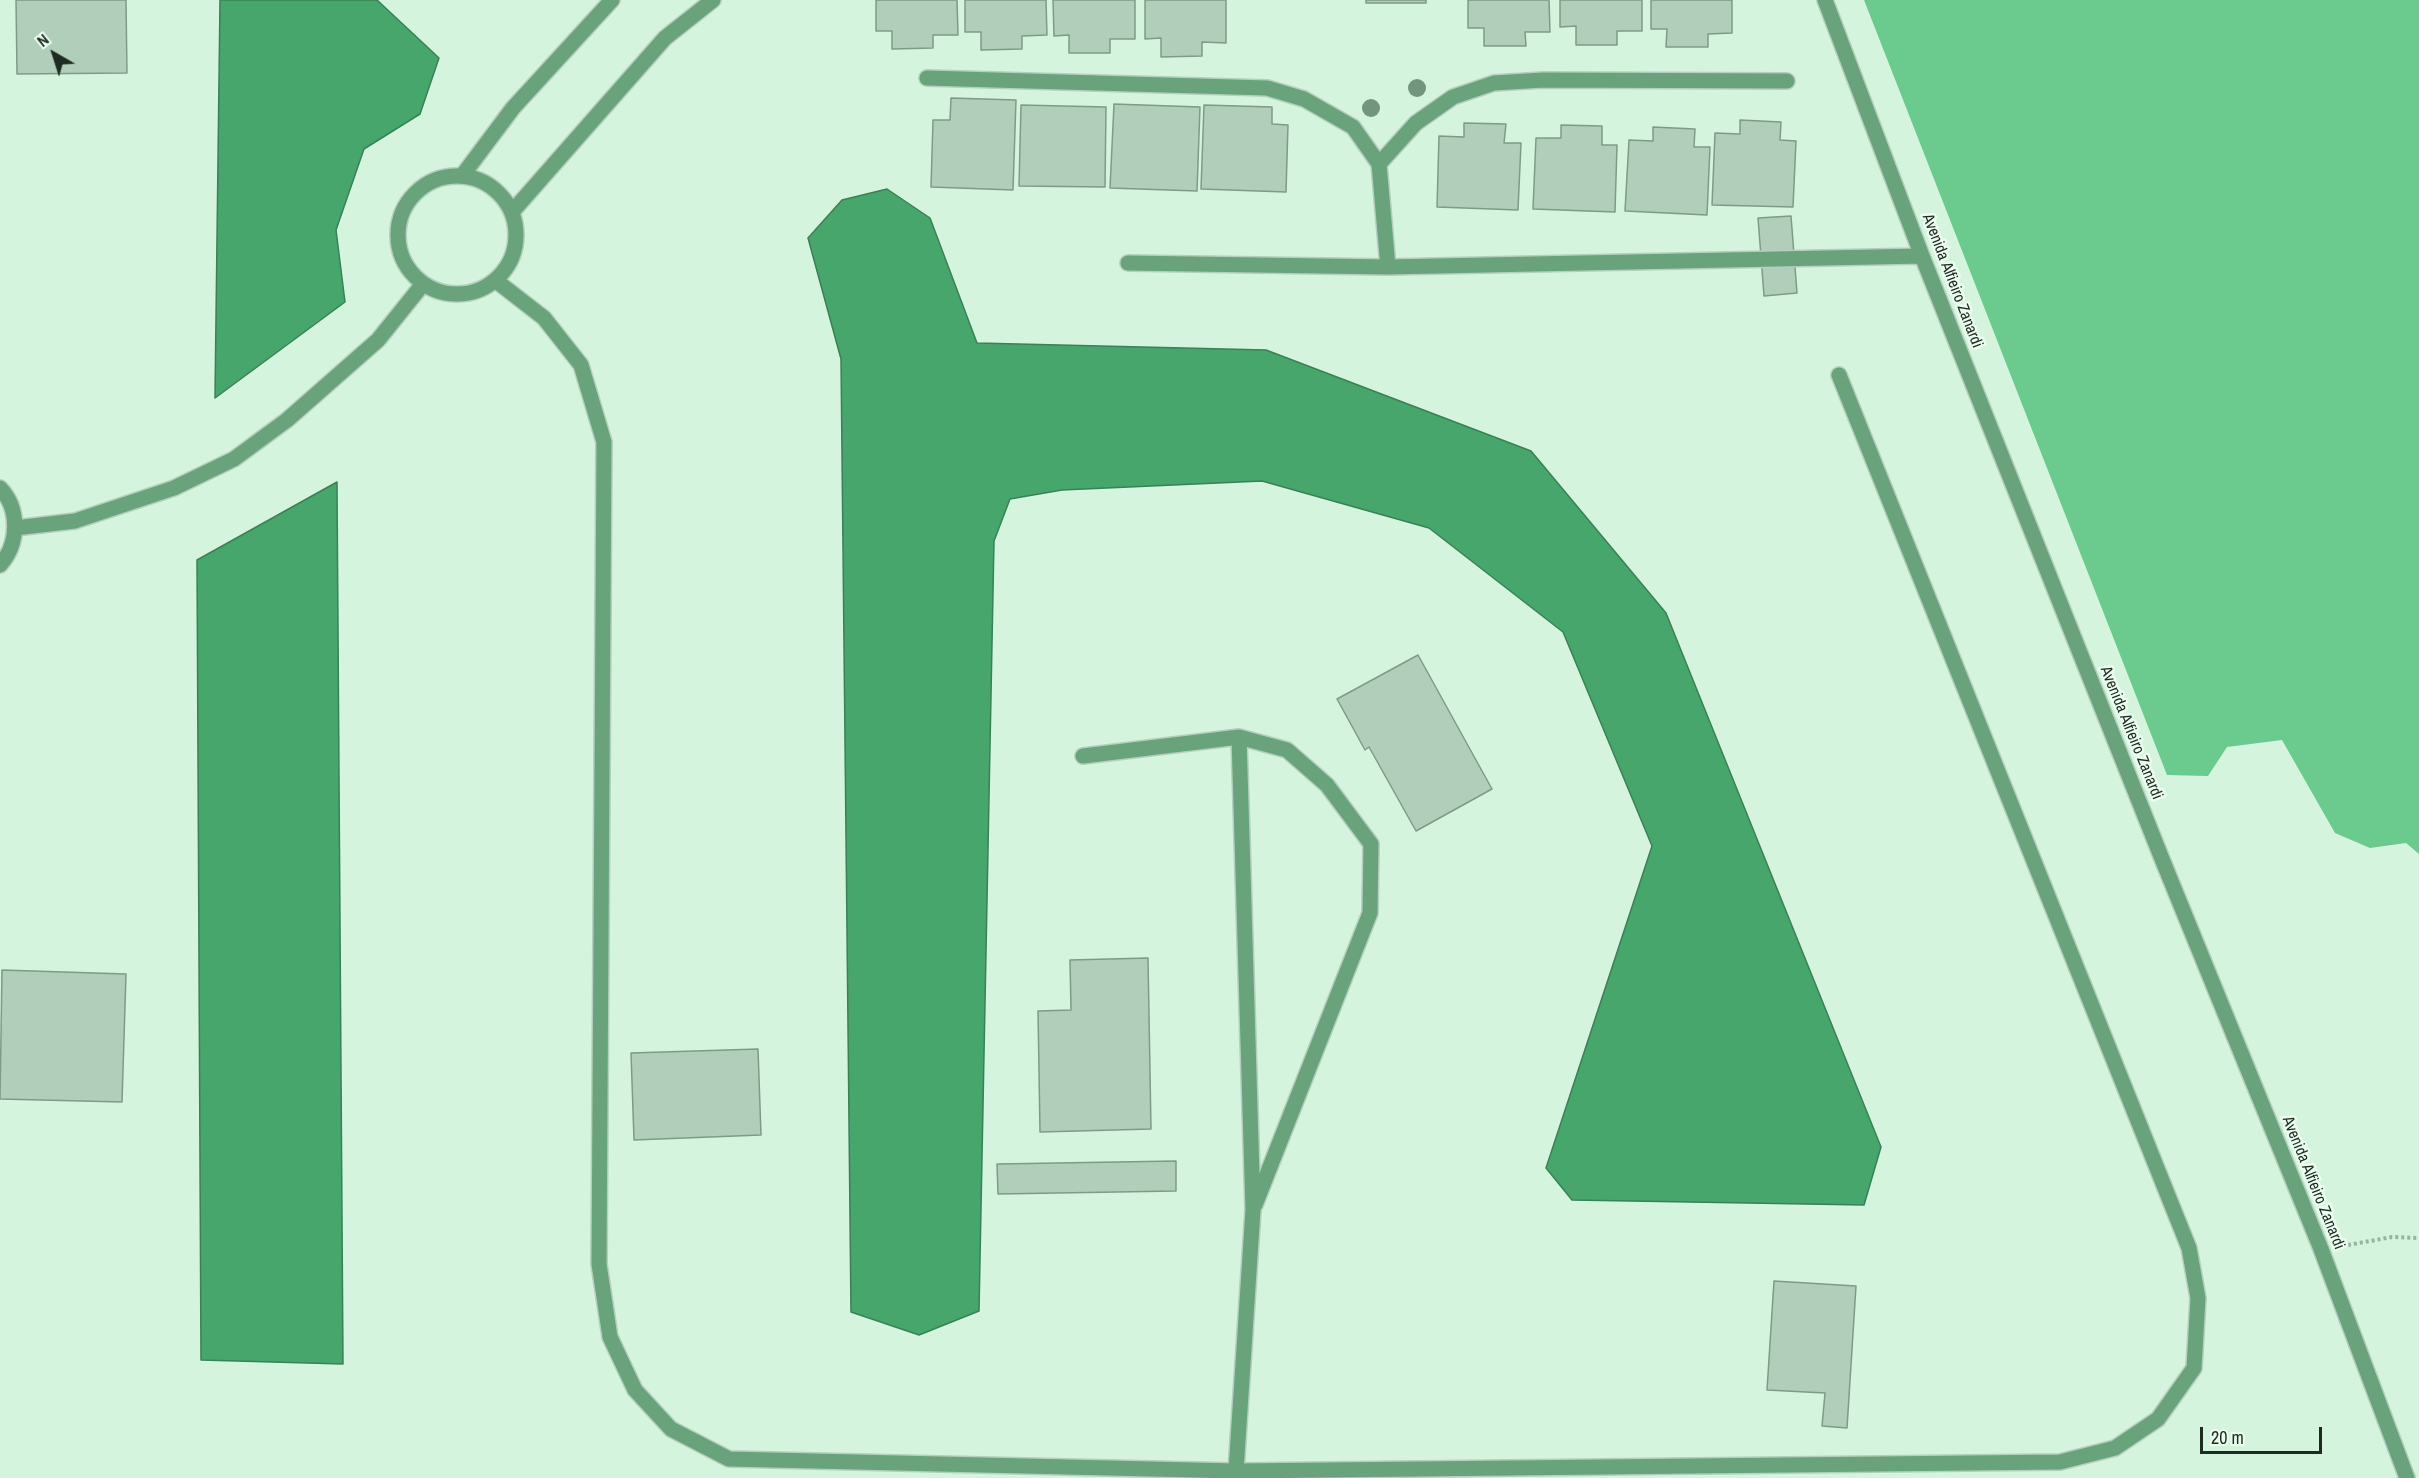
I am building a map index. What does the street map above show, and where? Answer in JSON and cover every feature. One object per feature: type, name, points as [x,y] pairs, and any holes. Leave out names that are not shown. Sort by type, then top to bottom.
[{"type":"street","points":[[462,176],[513,108],[612,0]]},
{"type":"street","points":[[512,212],[665,38],[713,0]]},
{"type":"street","name":"Avenida Alfieiro Zanardi","points":[[1825,0],[1922,256],[2162,860],[2321,1250],[2407,1478]]},
{"type":"street","points":[[927,78],[1267,88],[1304,99],[1353,127],[1379,164],[1388,267]]},
{"type":"street","points":[[1379,164],[1416,123],[1453,98],[1494,83],[1555,80],[1788,81]]},
{"type":"street","points":[[462,176],[478,179],[492,187],[512,212],[516,230],[514,249],[507,265],[495,280],[478,290],[460,294],[441,292],[423,284],[409,271],[400,254],[397,234],[400,215],[410,198],[425,185],[442,177],[462,176]]},
{"type":"street","points":[[1128,263],[1388,267],[1922,256]]},
{"type":"street","points":[[495,280],[544,318],[581,365],[604,442],[599,1264],[610,1336],[635,1389],[671,1429],[729,1459],[1236,1471],[2060,1462],[2115,1448],[2158,1419],[2194,1368],[2198,1298],[2189,1248],[1839,375]]},
{"type":"street","points":[[15,528],[75,521],[174,488],[234,459],[287,420],[378,340],[423,284]]},
{"type":"street","points":[[0,488],[13,510],[15,528],[11,546],[0,565]]},
{"type":"street","points":[[1236,1471],[1253,1210],[1239,738]]},
{"type":"street","points":[[1083,756],[1239,738],[1287,750],[1328,785],[1371,844],[1370,913],[1253,1210]]},
{"type":"path","points":[[2321,1250],[2392,1237],[2419,1238]]},
{"type":"shaded area","points":[[220,0],[377,0],[439,58],[420,114],[364,149],[336,230],[345,302],[215,398]]},
{"type":"shaded area","points":[[1864,0],[2419,0],[2419,854],[2406,843],[2370,848],[2335,833],[2282,740],[2227,747],[2208,776],[2167,775]]},
{"type":"shaded area","points":[[887,189],[930,218],[977,343],[1266,350],[1531,451],[1666,613],[1881,1147],[1864,1205],[1572,1200],[1546,1168],[1652,846],[1563,632],[1429,528],[1262,481],[1062,490],[1010,499],[994,541],[979,1311],[919,1335],[851,1312],[841,359],[808,238],[842,200]]},
{"type":"shaded area","points":[[337,482],[343,1364],[201,1360],[197,560]]},
{"type":"building","points":[[16,0],[126,0],[127,73],[17,74]]},
{"type":"building","points":[[876,0],[957,0],[958,35],[933,35],[933,48],[892,49],[892,31],[876,31]]},
{"type":"building","points":[[965,0],[1046,0],[1047,35],[1022,36],[1022,49],[981,50],[981,32],[965,32]]},
{"type":"building","points":[[1053,0],[1135,0],[1135,39],[1110,39],[1110,53],[1069,53],[1069,35],[1054,36]]},
{"type":"building","points":[[1145,0],[1226,0],[1226,43],[1202,42],[1202,56],[1161,57],[1161,38],[1145,39]]},
{"type":"building","points":[[1366,0],[1426,0],[1426,3],[1366,3]]},
{"type":"building","points":[[1468,0],[1549,0],[1550,32],[1525,32],[1526,46],[1484,46],[1484,28],[1468,28]]},
{"type":"building","points":[[1560,0],[1642,0],[1642,31],[1617,31],[1617,45],[1576,45],[1576,26],[1560,27]]},
{"type":"building","points":[[1651,0],[1732,0],[1732,33],[1708,34],[1708,47],[1666,47],[1667,29],[1651,29]]},
{"type":"building","points":[[951,98],[1016,100],[1013,190],[931,187],[933,120],[950,120]]},
{"type":"building","points":[[1114,104],[1200,107],[1197,191],[1110,188]]},
{"type":"building","points":[[1021,105],[1106,107],[1105,187],[1019,186]]},
{"type":"building","points":[[1204,105],[1272,107],[1272,124],[1288,125],[1286,192],[1201,189]]},
{"type":"building","points":[[1740,120],[1781,122],[1780,140],[1796,141],[1793,207],[1712,205],[1715,133],[1740,134]]},
{"type":"building","points":[[1464,123],[1506,124],[1504,143],[1521,143],[1518,210],[1437,207],[1439,136],[1464,137]]},
{"type":"building","points":[[1561,125],[1602,126],[1602,145],[1617,145],[1615,212],[1533,209],[1536,138],[1561,138]]},
{"type":"building","points":[[1653,127],[1695,129],[1694,147],[1710,147],[1707,215],[1625,211],[1629,140],[1653,141]]},
{"type":"building","points":[[1791,216],[1797,293],[1764,296],[1758,218]]},
{"type":"building","points":[[1418,655],[1492,789],[1416,831],[1369,747],[1365,750],[1337,699]]},
{"type":"building","points":[[1148,958],[1151,1129],[1040,1132],[1038,1011],[1071,1010],[1070,960]]},
{"type":"building","points":[[2,970],[126,974],[122,1102],[0,1099]]},
{"type":"building","points":[[758,1049],[761,1135],[634,1140],[631,1053]]},
{"type":"building","points":[[1176,1161],[1176,1191],[998,1194],[997,1164]]},
{"type":"building","points":[[1774,1281],[1856,1286],[1847,1428],[1822,1426],[1825,1393],[1767,1390]]}]
